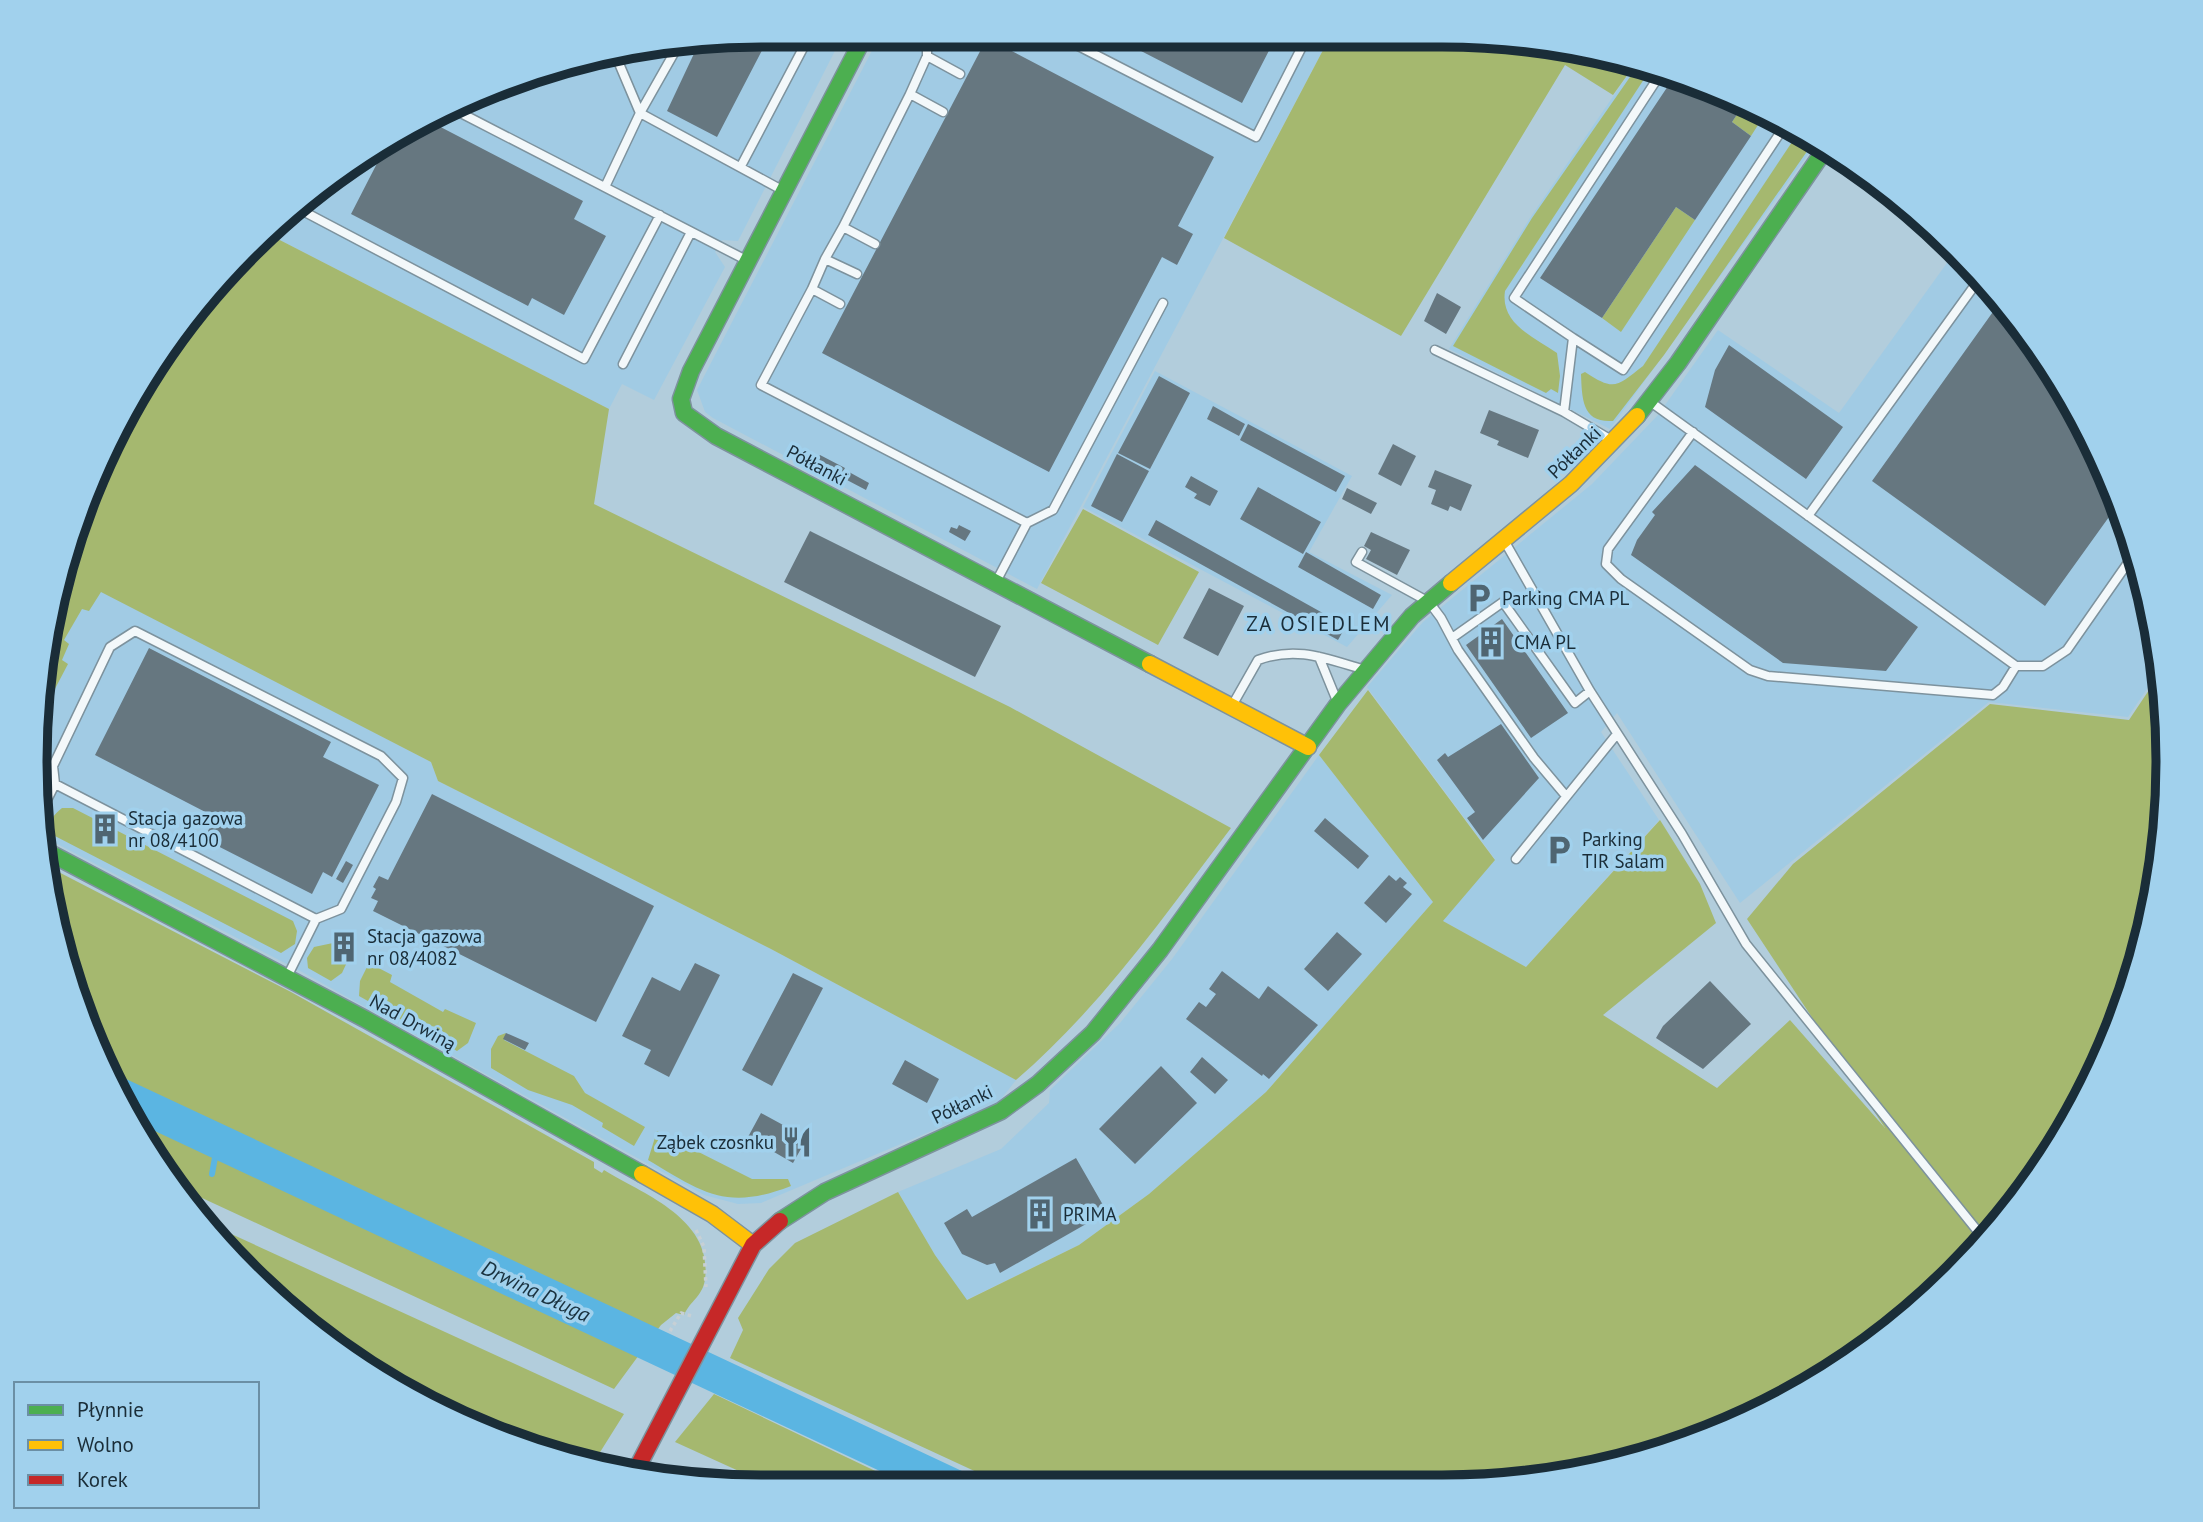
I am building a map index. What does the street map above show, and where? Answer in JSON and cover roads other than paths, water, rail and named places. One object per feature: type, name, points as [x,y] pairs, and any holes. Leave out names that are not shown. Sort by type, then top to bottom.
[{"type":"street","name":"Półłanki","points":[[859,47],[685,384],[681,399],[684,413],[716,436],[1308,747]]},
{"type":"street","name":"Półłanki","points":[[639,1464],[753,1245],[789,1214],[825,1192],[1001,1111],[1070,1057],[1145,970],[1338,704],[1399,629],[1548,505],[1615,442],[1649,401],[1820,156]]},
{"type":"street","name":"Nad Drwiną","points":[[53,855],[287,978],[712,1214],[753,1245]]},
{"type":"lane","points":[[741,166],[804,47]]},
{"type":"lane","points":[[927,47],[927,56],[910,94],[761,385],[1027,523]]},
{"type":"lane","points":[[1080,47],[1256,137],[1302,47]]},
{"type":"lane","points":[[605,187],[640,113],[674,52]]},
{"type":"lane","points":[[927,56],[960,74]]},
{"type":"lane","points":[[618,62],[640,113],[785,191]]},
{"type":"lane","points":[[1656,81],[1514,298],[1623,370],[1780,133]]},
{"type":"lane","points":[[910,94],[943,112]]},
{"type":"lane","points":[[462,114],[749,261]]},
{"type":"lane","points":[[305,212],[584,359],[660,215]]},
{"type":"lane","points":[[843,227],[875,244]]},
{"type":"lane","points":[[623,364],[691,232]]},
{"type":"lane","points":[[825,259],[857,274]]},
{"type":"lane","points":[[1808,516],[1975,285]]},
{"type":"lane","points":[[811,289],[840,304]]},
{"type":"lane","points":[[996,583],[1027,523],[1053,510],[1163,303]]},
{"type":"lane","points":[[1564,412],[1573,338]]},
{"type":"lane","points":[[1435,350],[1564,412],[1615,442]]},
{"type":"lane","points":[[1649,401],[2016,666],[2043,666],[2067,650],[2127,564]]},
{"type":"lane","points":[[1692,432],[1608,549],[1606,564],[1620,579],[1750,670],[1768,676],[1993,695],[2003,687],[2016,666]]},
{"type":"lane","points":[[1504,540],[1590,691],[1682,834],[1746,944],[1979,1232]]},
{"type":"lane","points":[[1362,552],[1356,562],[1429,602],[1534,758],[1566,796]]},
{"type":"lane","points":[[1452,638],[1503,602],[1576,703],[1590,691]]},
{"type":"lane","points":[[49,797],[55,784],[53,766],[110,647],[135,631],[381,756],[403,778],[396,802],[341,909],[316,919],[287,978]]},
{"type":"lane","points":[[1231,707],[1258,660],[1280,652],[1319,657],[1364,670]]},
{"type":"lane","points":[[1319,657],[1338,704]]},
{"type":"lane","points":[[1516,859],[1617,734]]},
{"type":"lane","points":[[47,764],[53,766]]},
{"type":"lane","points":[[55,784],[316,919]]},
{"type":"waterway","name":"Drwina Długa","points":[[135,1102],[929,1475]]},
{"type":"waterway","points":[[212,1174],[218,1141]]},
{"type":"place","name":"Parking CMA PL","points":[[1479,598]]},
{"type":"place","name":"CMA PL","points":[[1491,642]]},
{"type":"place","name":"Stacja gazowa nr 08/4100","points":[[105,829]]},
{"type":"place","name":"Parking TIR Salam","points":[[1559,850]]},
{"type":"place","name":"Stacja gazowa nr 08/4082","points":[[344,947]]},
{"type":"place","name":"Ząbek czosnku","points":[[797,1142]]},
{"type":"place","name":"PRIMA","points":[[1040,1214]]},
{"type":"district","name":"ZA OSIEDLEM","points":[[1319,623]]}]
